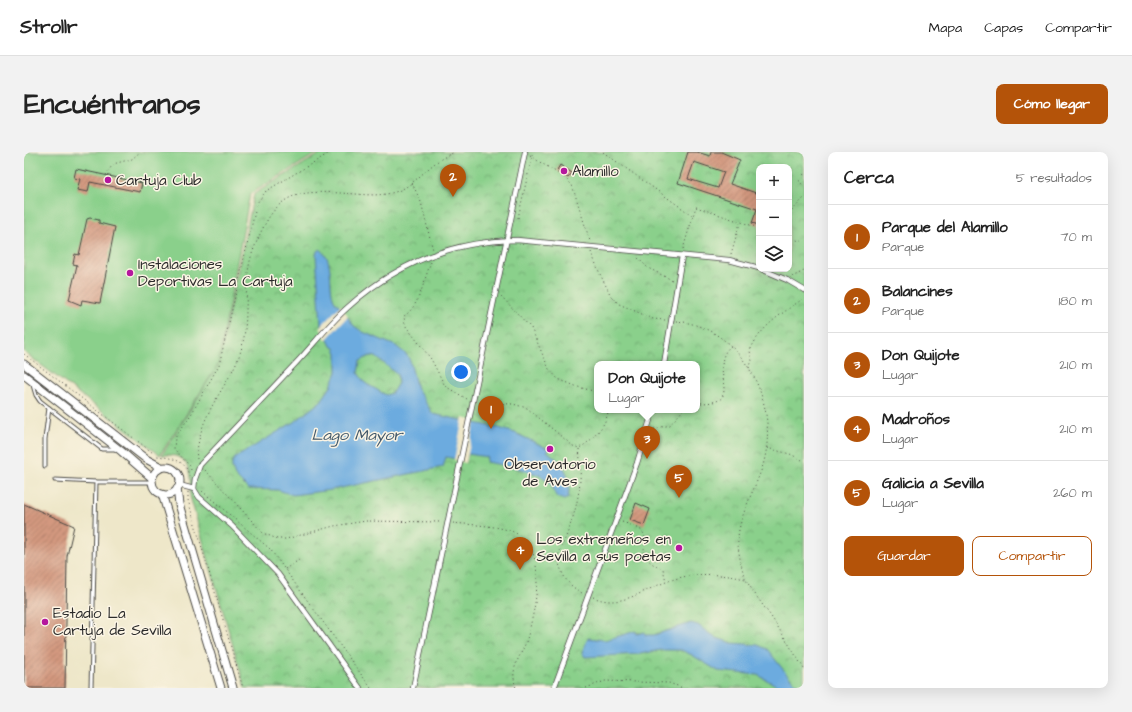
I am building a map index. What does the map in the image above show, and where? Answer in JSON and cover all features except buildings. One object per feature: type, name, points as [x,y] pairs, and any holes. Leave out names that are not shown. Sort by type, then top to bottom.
[{"type":"street","points":[[413,688],[496,291],[527,153]]},
{"type":"street","points":[[360,688],[278,574],[236,530],[199,497],[194,489],[194,479],[200,465],[346,309],[393,273],[434,254],[461,245],[507,240],[729,260],[756,268]]},
{"type":"street","points":[[664,361],[682,256]]},
{"type":"street","points":[[767,272],[787,280],[804,290]]},
{"type":"street","points":[[24,364],[146,459],[161,467],[165,466],[174,469],[180,476],[178,487],[179,504],[233,688]]},
{"type":"street","points":[[26,377],[121,450],[152,480],[155,490],[162,494],[171,494],[178,487]]},
{"type":"street","points":[[554,688],[616,520],[653,413]]},
{"type":"street","points":[[152,480],[157,470],[161,467]]},
{"type":"street","points":[[178,487],[194,489]]},
{"type":"street","points":[[162,494],[221,688]]},
{"type":"lane","points":[[26,377],[35,387],[36,395],[40,402],[102,449],[121,450]]},
{"type":"lane","points":[[45,466],[45,439],[49,408]]},
{"type":"lane","points":[[55,480],[96,482],[152,480]]},
{"type":"lane","points":[[91,688],[96,482]]},
{"type":"path","points":[[106,175],[114,164],[132,159],[140,152]]},
{"type":"path","points":[[331,152],[266,191],[257,202],[220,365],[192,413],[175,438],[174,449],[190,466],[194,479],[200,488],[270,549],[371,688]]},
{"type":"path","points":[[455,152],[434,164],[412,183],[395,192],[377,195],[307,192],[298,193],[282,202],[276,208],[258,240],[249,264],[245,292],[245,332],[238,360],[206,416],[202,426],[196,457],[200,465],[263,533],[277,539],[286,539],[334,526],[366,521],[413,520],[448,522],[510,531],[522,538],[533,554],[537,573],[535,596],[527,638],[514,666],[516,688]]},
{"type":"path","points":[[519,219],[533,152]]},
{"type":"path","points":[[603,152],[693,216]]},
{"type":"path","points":[[527,153],[564,177],[572,185],[590,238],[591,247],[600,274],[611,296],[619,304],[653,319],[696,324],[716,334],[731,346],[749,368],[762,396],[766,412],[768,431],[767,447],[763,464],[744,512],[738,544],[746,579],[804,669]]},
{"type":"path","points":[[804,174],[799,181],[804,186]]},
{"type":"path","points":[[412,183],[421,202],[428,223],[434,254],[418,297],[409,312],[404,316],[406,325],[431,359],[445,386],[473,402],[513,404],[527,408],[573,446],[579,448]]},
{"type":"path","points":[[792,211],[804,198]]},
{"type":"path","points":[[682,256],[696,207],[756,227]]},
{"type":"path","points":[[729,260],[740,222]]},
{"type":"path","points":[[792,239],[804,242]]},
{"type":"path","points":[[634,252],[641,262],[648,268],[678,282]]},
{"type":"path","points":[[787,280],[804,271]]},
{"type":"path","points":[[496,291],[531,328],[549,369],[558,379],[594,391]]},
{"type":"path","points":[[749,368],[752,362],[750,351],[764,330],[772,320],[804,298]]},
{"type":"path","points":[[700,403],[720,400],[722,396],[724,373],[722,356],[724,351],[731,346]]},
{"type":"path","points":[[579,448],[595,435],[605,420],[607,413]]},
{"type":"path","points":[[648,429],[658,429],[670,426],[681,413]]},
{"type":"path","points":[[767,447],[784,452],[804,461]]},
{"type":"path","points":[[579,448],[582,472],[578,496],[574,516],[557,558],[563,576],[571,587],[588,596],[613,602],[627,600],[666,581],[706,574],[729,575],[746,579]]},
{"type":"path","points":[[616,520],[640,529],[646,540],[643,556],[653,564],[663,569],[666,581]]},
{"type":"path","points":[[278,574],[299,560]]},
{"type":"path","points":[[586,688],[605,681],[669,683],[683,688]]},
{"type":"green space","name":"Instalaciones Deportivas La Cartuja","points":[[24,152],[319,152],[250,194],[218,365],[160,455],[24,352]]},
{"type":"green space","points":[[323,152],[804,152],[804,688],[245,688],[190,496],[190,480],[187,466],[179,457],[162,455],[218,365],[254,194]]},
{"type":"water","name":"Lago Mayor","points":[[320,249],[328,262],[332,295],[335,301],[354,326],[363,332],[396,346],[407,355],[417,389],[433,414],[499,428],[515,433],[549,449],[547,451],[558,461],[568,476],[568,498],[564,500],[556,496],[547,479],[521,469],[486,462],[487,457],[468,454],[466,461],[446,457],[443,467],[331,490],[293,495],[278,490],[248,489],[235,476],[232,468],[232,462],[235,458],[297,420],[321,401],[330,388],[337,372],[337,353],[335,348],[331,346],[321,325],[316,255],[317,251]],"holes":[[[370,356],[376,357],[397,374],[398,383],[392,393],[386,395],[365,383],[358,373],[360,361]]]},
{"type":"water","points":[[691,623],[698,625],[714,637],[732,643],[758,645],[767,649],[789,677],[802,688],[781,688],[758,675],[718,671],[681,650],[661,650],[640,654],[585,657],[582,653],[588,638],[605,640],[636,631],[636,634],[645,632],[645,635],[654,635]]},
{"type":"pier","points":[[341,305],[348,316],[326,340],[320,327]]},
{"type":"pier","points":[[463,418],[475,421],[466,463],[454,460]]},
{"type":"place","name":"Alamillo","points":[[564,171]]},
{"type":"place","name":"Cartuja Club","points":[[108,180]]},
{"type":"place","name":"Balancines","points":[[453,197]]},
{"type":"place","name":"Instalaciones Deportivas La Cartuja","points":[[130,273]]},
{"type":"place","name":"Parque del Alamillo","points":[[491,429]]},
{"type":"place","name":"Observatorio de Aves","points":[[550,449]]},
{"type":"place","name":"Don Quijote","points":[[647,459]]},
{"type":"place","name":"Galicia a Sevilla","points":[[679,498]]},
{"type":"place","name":"Los extremeños en Sevilla a sus poetas","points":[[679,548]]},
{"type":"place","name":"Madroños","points":[[520,570]]},
{"type":"place","name":"Estadio La Cartuja de Sevilla","points":[[45,622]]}]
